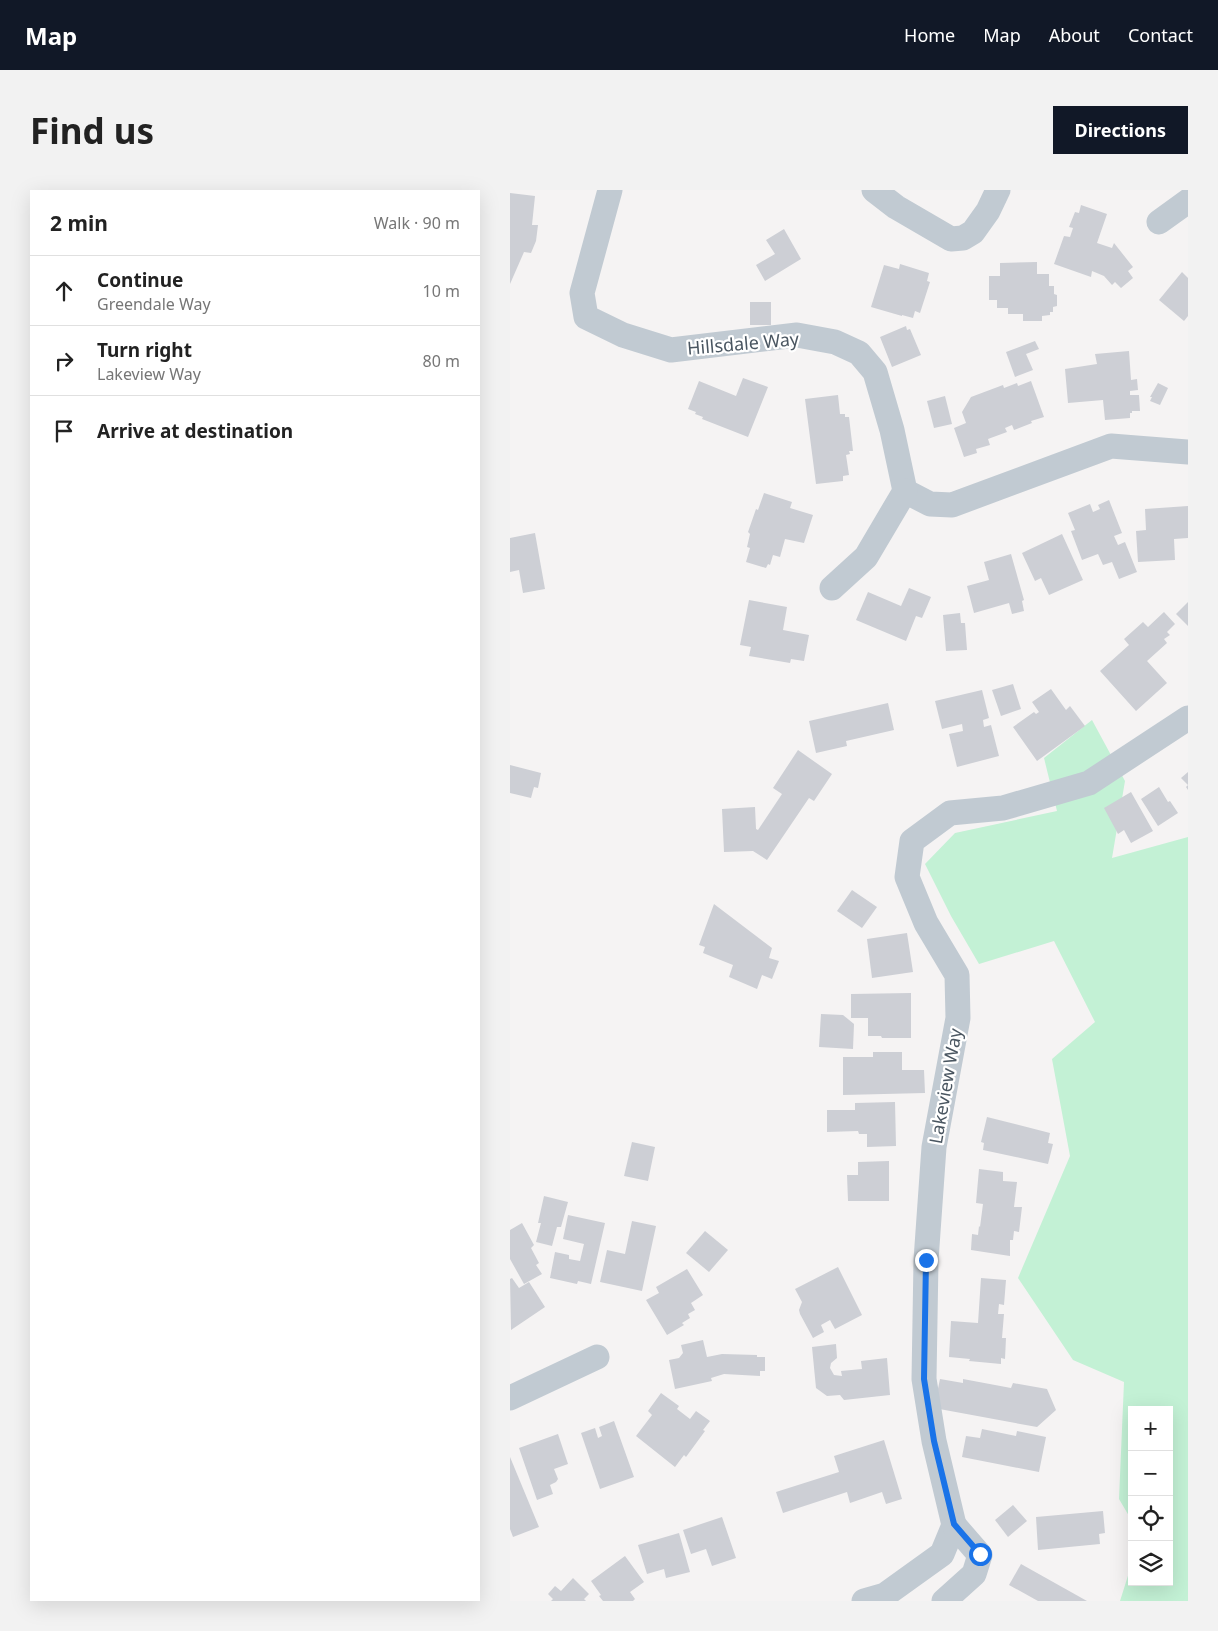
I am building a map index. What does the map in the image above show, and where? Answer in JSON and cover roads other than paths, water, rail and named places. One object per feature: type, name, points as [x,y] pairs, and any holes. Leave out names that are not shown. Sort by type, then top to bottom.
[{"type":"street","name":"Hillsdale Way","points":[[610,190],[582,293],[586,317],[623,335],[671,350],[797,335],[835,342],[859,353],[875,372],[892,430],[905,491]]},
{"type":"street","points":[[874,190],[896,207],[951,239],[963,238],[973,232],[988,211],[998,190]]},
{"type":"street","points":[[1159,222],[1188,201]]},
{"type":"street","points":[[832,588],[866,558],[905,491],[930,504],[952,505],[1111,446],[1188,452]]},
{"type":"street","name":"Lakeview Way","points":[[954,1524],[934,1441],[924,1379],[926,1260],[934,1147],[958,1018],[957,976],[926,923],[907,877],[912,841],[950,813],[1003,808],[1089,783],[1188,718]]},
{"type":"street","points":[[510,1398],[597,1357]]},
{"type":"street","points":[[864,1601],[884,1595],[942,1554],[954,1524],[980,1554],[974,1574],[944,1601]]}]
